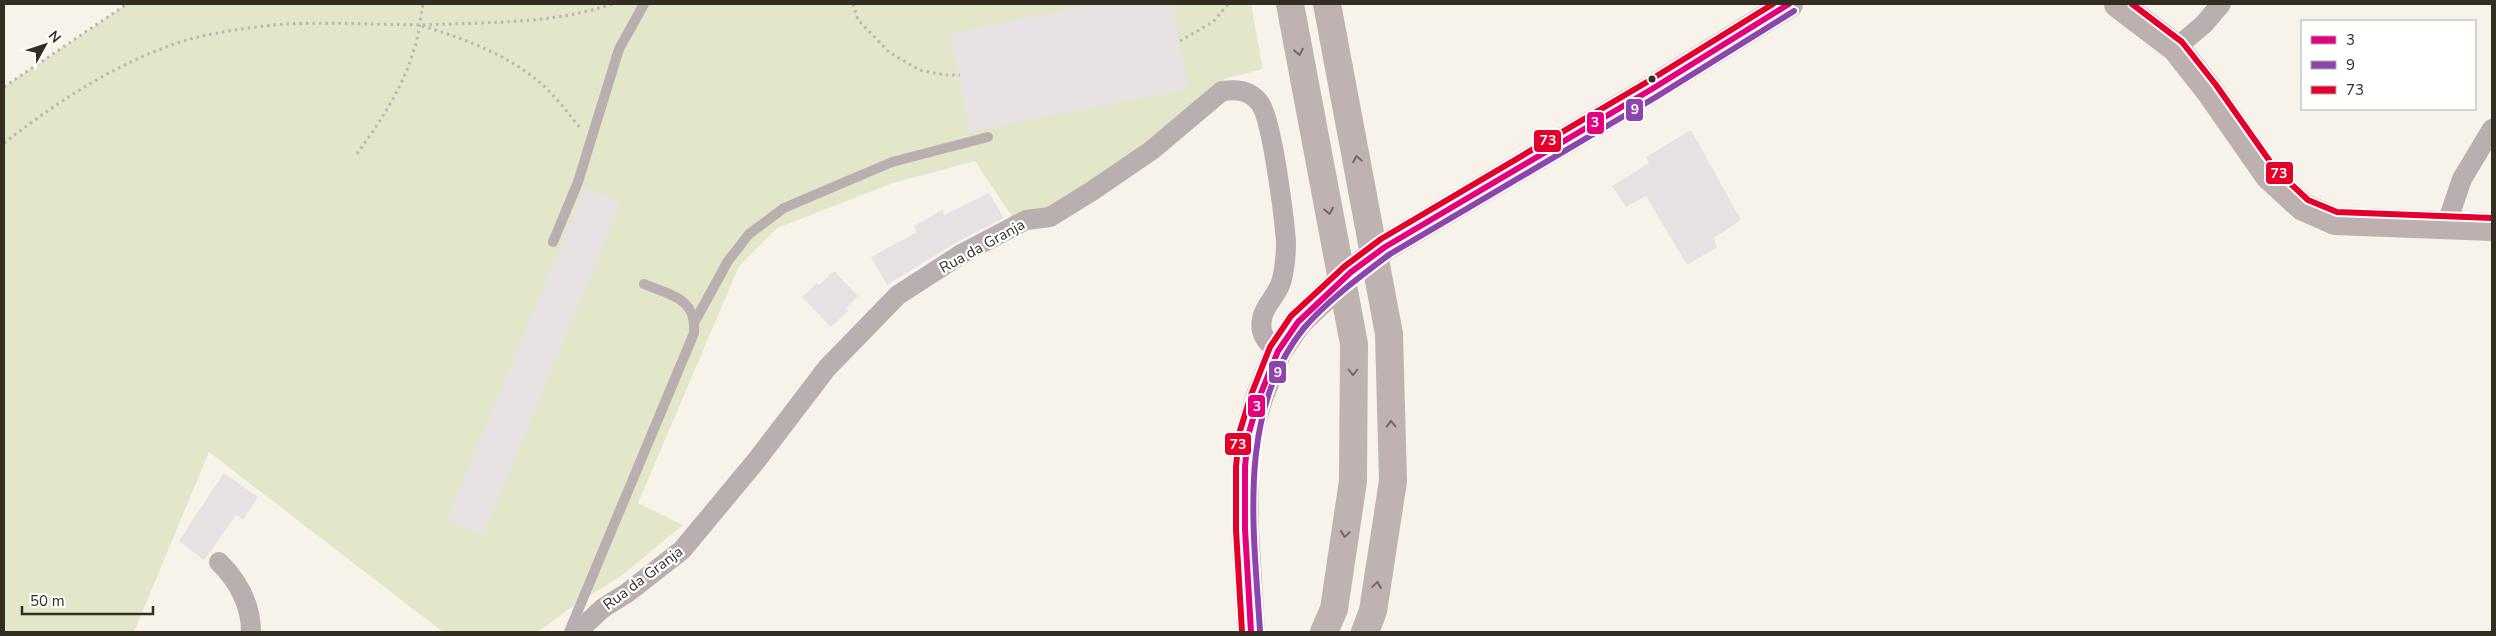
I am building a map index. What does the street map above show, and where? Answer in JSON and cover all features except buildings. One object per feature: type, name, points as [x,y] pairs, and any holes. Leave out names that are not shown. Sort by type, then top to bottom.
[{"type":"highway","points":[[1290,4],[1354,344],[1353,481],[1334,609],[1324,632]]},
{"type":"highway","points":[[1328,4],[1389,334],[1393,481],[1373,612],[1366,632]]},
{"type":"highway","points":[[1337,4],[1341,26],[1338,58]]},
{"type":"main road","points":[[1251,632],[1245,529],[1248,436],[1258,398],[1278,351],[1298,322],[1351,272],[1385,247],[1652,89],[1789,4]]},
{"type":"main road","points":[[2118,4],[2176,48],[2209,90],[2269,176],[2303,207],[2335,221],[2492,228]]},
{"type":"street","points":[[2176,48],[2204,24],[2221,4]]},
{"type":"street","name":"Rua da Granja","points":[[577,632],[603,608],[628,593],[682,550],[756,461],[827,368],[898,295],[963,254],[1026,220],[1050,217],[1092,191],[1152,150],[1222,91],[1235,89],[1248,92],[1261,103],[1268,126],[1286,241],[1282,281],[1262,318],[1262,330],[1266,343],[1278,351]]},
{"type":"street","points":[[2446,226],[2462,179],[2492,129]]},
{"type":"street","points":[[219,562],[239,586],[247,606],[251,632]]},
{"type":"lane","points":[[553,242],[578,182],[618,49],[644,4]]},
{"type":"lane","points":[[569,632],[692,342],[695,321],[728,261],[749,234],[784,208],[892,162],[988,137]]},
{"type":"lane","points":[[644,284],[683,300],[695,321]]},
{"type":"path","points":[[4,87],[127,4]]},
{"type":"path","points":[[357,154],[378,125],[403,81],[415,48],[423,4]]},
{"type":"path","points":[[4,143],[43,112],[105,75],[166,46],[221,32],[274,25],[419,26],[555,18],[612,4]]},
{"type":"path","points":[[852,4],[858,20],[889,52],[919,70],[944,75],[960,75]]},
{"type":"path","points":[[1180,41],[1213,22],[1228,4]]},
{"type":"path","points":[[419,26],[451,35],[497,54],[538,81],[591,140]]},
{"type":"green space","points":[[127,4],[1251,4],[1263,69],[1224,79],[1202,101],[1082,193],[1015,221],[975,161],[893,183],[777,228],[739,266],[638,503],[683,525],[621,576],[566,611],[538,632],[443,632],[209,452],[134,632],[4,632],[4,87]]},
{"type":"transit line","name":"73","points":[[1242,632],[1236,530],[1236,467],[1239,434],[1251,395],[1270,347],[1291,316],[1345,266],[1381,239],[1647,82],[1773,4]]},
{"type":"transit line","name":"3","points":[[1251,632],[1245,529],[1245,467],[1248,436],[1259,398],[1278,351],[1298,322],[1351,272],[1385,247],[1652,89],[1789,4]]},
{"type":"transit line","name":"73","points":[[2132,4],[2182,42],[2216,85],[2276,170],[2308,200],[2337,212],[2492,218]]},
{"type":"transit line","name":"9","points":[[1260,631],[1253,514],[1254,474],[1259,435],[1268,397],[1282,361],[1304,328],[1356,280],[1390,254],[1656,97],[1794,11]]}]
